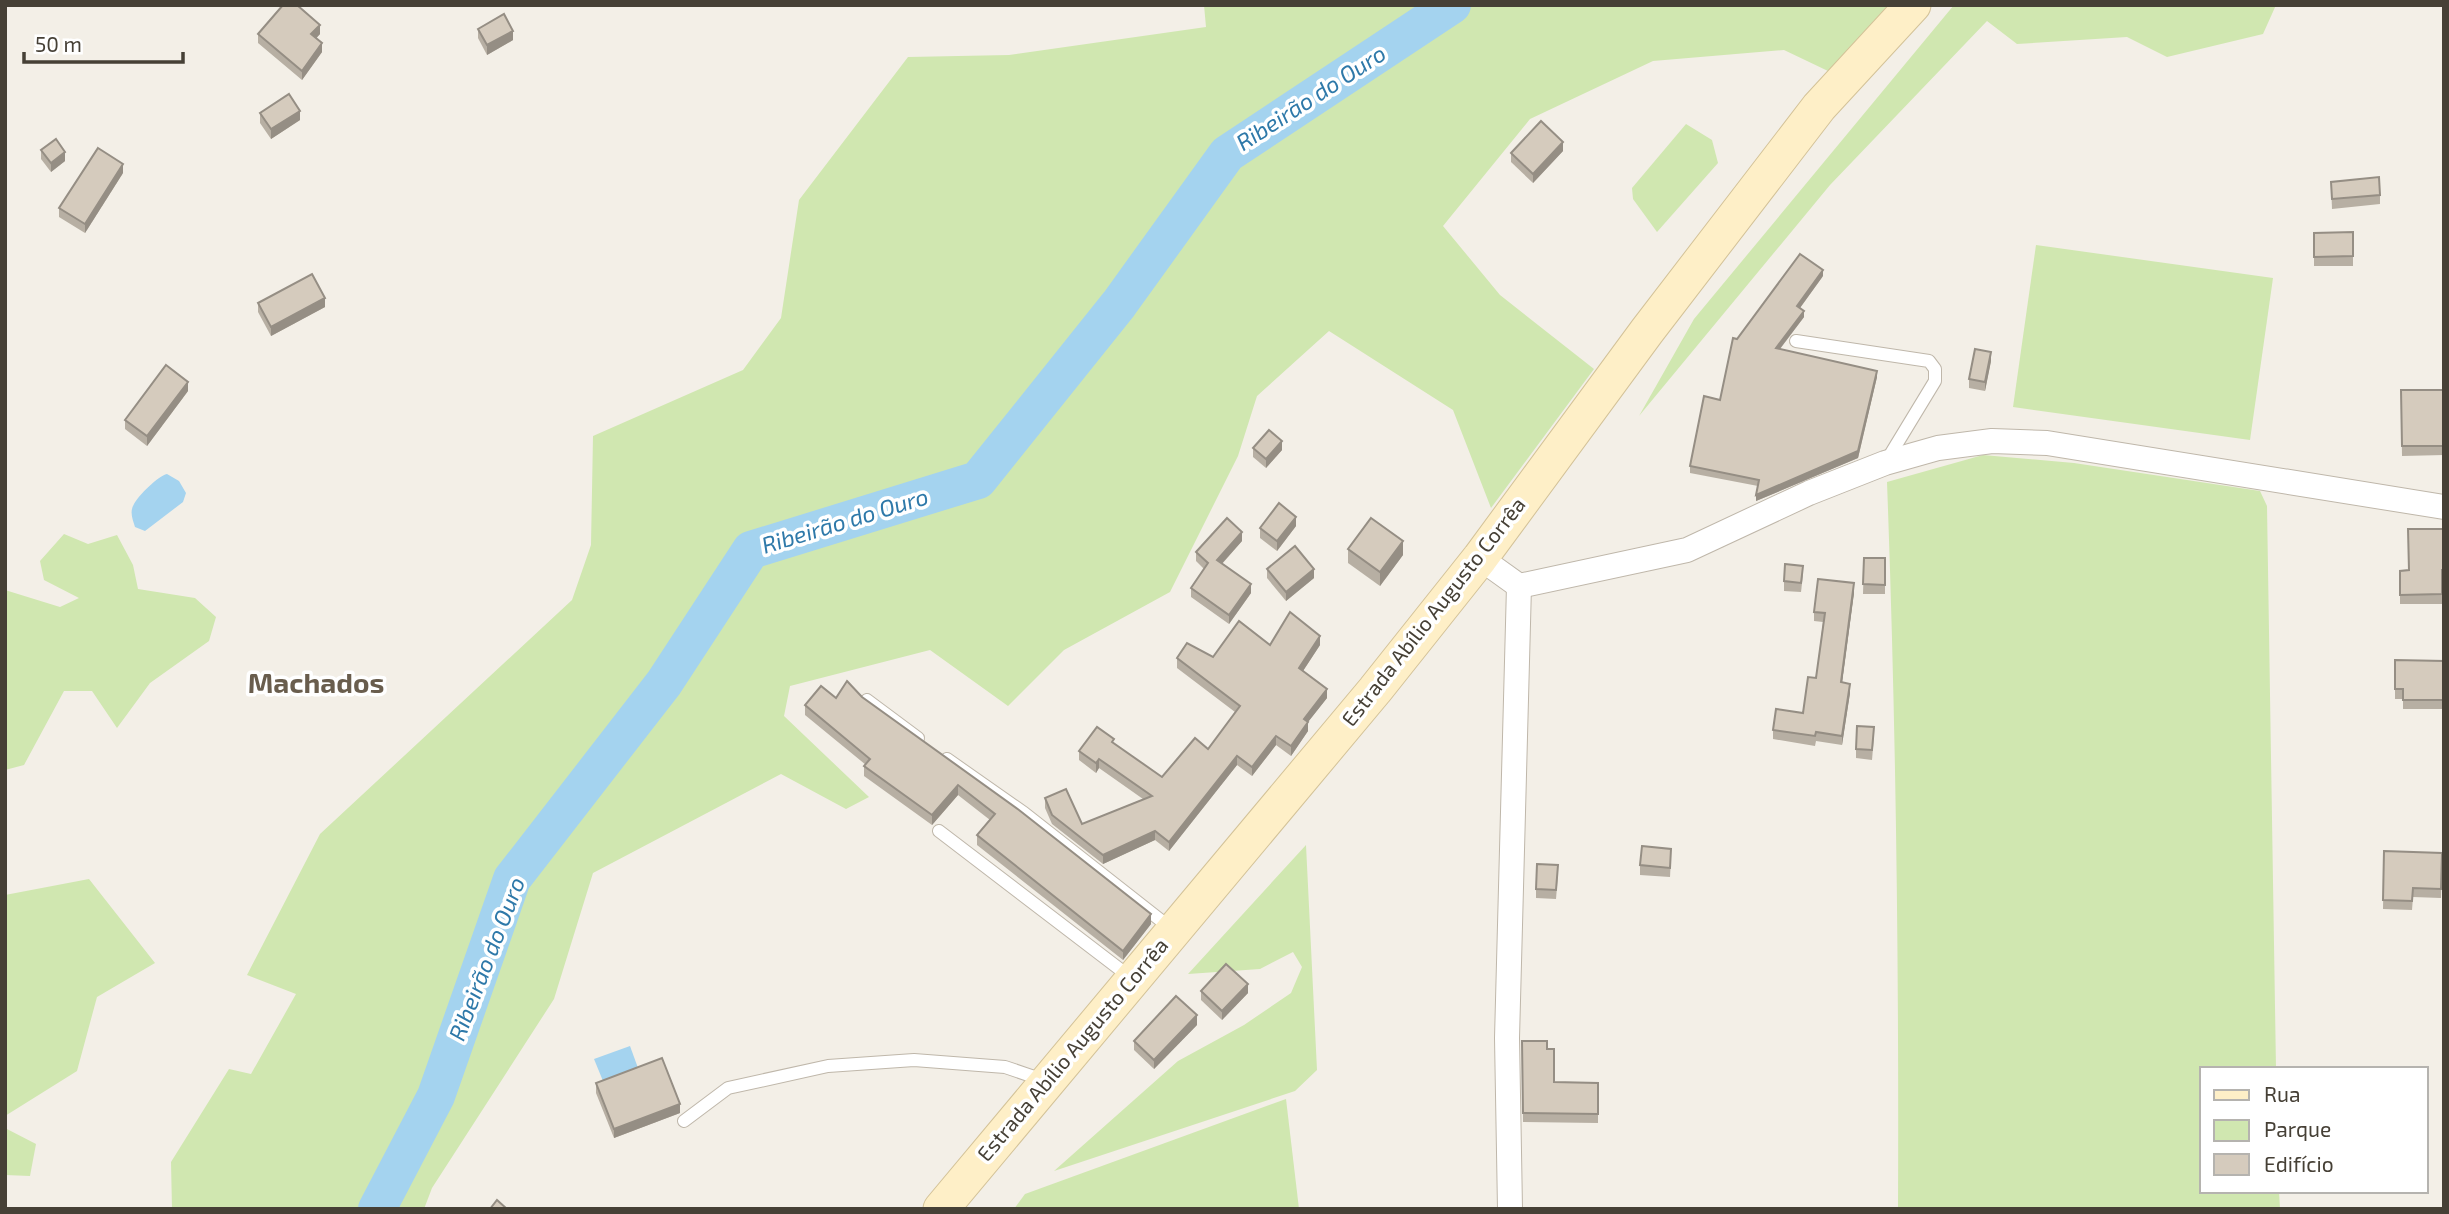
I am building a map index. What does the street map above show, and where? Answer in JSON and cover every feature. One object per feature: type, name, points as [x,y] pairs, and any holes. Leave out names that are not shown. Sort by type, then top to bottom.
[{"type":"main road","name":"Estrada Abílio Augusto Corrêa","points":[[941,1209],[1375,690],[1480,558],[1647,331],[1819,107],[1913,5]]},
{"type":"street","points":[[1480,558],[1519,586],[1687,550],[1809,493],[1885,463],[1938,447],[1992,441],[2047,443],[2444,507]]},
{"type":"street","points":[[1510,1209],[1507,1038],[1519,586]]},
{"type":"lane","points":[[1796,341],[1929,361],[1935,369],[1935,381],[1885,463]]},
{"type":"lane","points":[[867,700],[1024,813],[1173,930]]},
{"type":"lane","points":[[939,831],[1132,979]]},
{"type":"lane","points":[[684,1121],[728,1088],[828,1066],[914,1060],[1005,1067],[1046,1081]]},
{"type":"green space","points":[[1204,5],[1891,5],[1828,71],[1784,50],[1653,61],[1530,119],[1443,226],[1500,295],[1594,369],[1491,508],[1453,410],[1329,331],[1257,396],[1238,456],[1170,592],[1064,650],[1008,706],[930,650],[790,686],[784,716],[869,797],[846,809],[781,774],[593,873],[554,999],[432,1188],[424,1209],[172,1209],[171,1162],[229,1069],[251,1074],[296,994],[247,975],[320,834],[572,600],[591,545],[593,436],[743,370],[781,318],[799,200],[908,57],[1009,55],[1206,27]]},
{"type":"green space","points":[[1954,5],[2276,5],[2263,34],[2167,57],[2127,37],[2017,44],[1987,21],[1830,185],[1639,416],[1694,319]]},
{"type":"green space","points":[[1686,124],[1712,140],[1718,163],[1657,232],[1633,199],[1632,188]]},
{"type":"green space","points":[[2036,245],[2273,278],[2250,440],[2013,407]]},
{"type":"green space","points":[[1983,455],[2074,463],[2260,491],[2267,506],[2276,1067],[2200,1067],[2200,1193],[2279,1193],[2280,1209],[1898,1209],[1896,846],[1887,482]]},
{"type":"green space","points":[[64,534],[88,544],[117,535],[133,565],[138,589],[195,598],[216,617],[209,641],[150,683],[117,728],[92,691],[64,691],[24,765],[5,770],[5,590],[60,607],[79,598],[44,580],[40,561]]},
{"type":"green space","points":[[1306,845],[1317,1070],[1295,1091],[1054,1171],[1178,1061],[1244,1025],[1291,993],[1302,967],[1293,952],[1260,969],[1188,974]]},
{"type":"green space","points":[[89,879],[155,963],[97,997],[77,1071],[5,1116],[5,895]]},
{"type":"green space","points":[[1286,1099],[1299,1209],[1014,1209],[1025,1194]]},
{"type":"green space","points":[[5,1128],[36,1144],[30,1176],[5,1175]]},
{"type":"water","points":[[167,474],[179,481],[186,493],[183,502],[145,531],[135,527],[132,513],[134,504],[149,486]]},
{"type":"water","points":[[630,1046],[638,1068],[603,1081],[594,1059]]},
{"type":"building","points":[[283,5],[297,5],[320,25],[311,34],[322,43],[302,71],[258,34]]},
{"type":"building","points":[[504,14],[513,31],[487,45],[478,29]]},
{"type":"building","points":[[289,94],[300,111],[271,129],[260,113]]},
{"type":"building","points":[[1541,121],[1563,142],[1533,174],[1511,153]]},
{"type":"building","points":[[56,139],[65,152],[51,163],[41,150]]},
{"type":"building","points":[[98,148],[123,164],[85,224],[59,208]]},
{"type":"building","points":[[2379,177],[2380,195],[2332,199],[2331,182]]},
{"type":"building","points":[[2353,232],[2353,256],[2314,257],[2314,233]]},
{"type":"building","points":[[1800,254],[1823,270],[1797,306],[1804,311],[1776,348],[1877,371],[1858,451],[1756,495],[1759,480],[1690,466],[1704,396],[1720,400],[1733,338],[1737,339]]},
{"type":"building","points":[[312,274],[325,298],[271,327],[258,303]]},
{"type":"building","points":[[1975,349],[1991,352],[1985,382],[1969,379]]},
{"type":"building","points":[[166,365],[188,382],[147,436],[125,420]]},
{"type":"building","points":[[2401,390],[2444,390],[2444,446],[2402,446]]},
{"type":"building","points":[[1269,430],[1282,441],[1266,459],[1253,448]]},
{"type":"building","points":[[1279,503],[1296,517],[1277,541],[1260,528]]},
{"type":"building","points":[[1227,518],[1242,532],[1217,560],[1251,584],[1229,615],[1191,588],[1208,563],[1196,552]]},
{"type":"building","points":[[1371,518],[1403,541],[1380,572],[1348,549]]},
{"type":"building","points":[[2408,529],[2444,529],[2442,594],[2400,595],[2400,571],[2409,570]]},
{"type":"building","points":[[1295,546],[1314,569],[1286,592],[1267,569]]},
{"type":"building","points":[[1864,558],[1885,558],[1885,585],[1863,584]]},
{"type":"building","points":[[1785,564],[1803,566],[1801,583],[1784,581]]},
{"type":"building","points":[[1818,579],[1854,583],[1841,682],[1850,684],[1842,736],[1816,732],[1815,736],[1773,730],[1776,709],[1803,713],[1808,677],[1816,678],[1825,613],[1814,612]]},
{"type":"building","points":[[1290,612],[1320,636],[1299,668],[1327,689],[1304,719],[1308,722],[1291,746],[1276,736],[1252,767],[1237,756],[1169,842],[1155,831],[1103,855],[1052,815],[1045,798],[1066,789],[1082,824],[1152,796],[1099,759],[1096,763],[1079,751],[1097,727],[1114,739],[1112,742],[1162,777],[1195,738],[1208,749],[1240,706],[1177,658],[1187,643],[1213,657],[1239,621],[1270,645]]},
{"type":"building","points":[[2395,660],[2444,661],[2444,700],[2403,700],[2403,689],[2395,689]]},
{"type":"building","points":[[847,681],[862,697],[1019,810],[1151,914],[1123,951],[977,835],[995,814],[958,785],[932,815],[864,766],[870,759],[805,705],[821,686],[836,698]]},
{"type":"building","points":[[1857,726],[1874,727],[1872,750],[1856,749]]},
{"type":"building","points":[[1642,846],[1671,849],[1670,868],[1640,865]]},
{"type":"building","points":[[2384,851],[2442,853],[2441,889],[2413,888],[2412,901],[2383,900]]},
{"type":"building","points":[[1537,864],[1558,865],[1556,890],[1536,889]]},
{"type":"building","points":[[1226,964],[1248,984],[1222,1011],[1201,991]]},
{"type":"building","points":[[1176,996],[1197,1015],[1154,1060],[1134,1041]]},
{"type":"building","points":[[1522,1041],[1547,1041],[1547,1049],[1554,1049],[1554,1082],[1598,1083],[1598,1114],[1523,1113]]},
{"type":"building","points":[[662,1058],[680,1104],[614,1129],[596,1083]]},
{"type":"building","points":[[497,1200],[507,1209],[490,1209]]},
{"type":"waterway","name":"Ribeirão do Ouro","points":[[377,1209],[436,1096],[512,879],[664,683],[751,550],[978,480],[1119,304],[1227,154],[1452,5]]},
{"type":"district","name":"Machados","points":[[316,683]]}]
